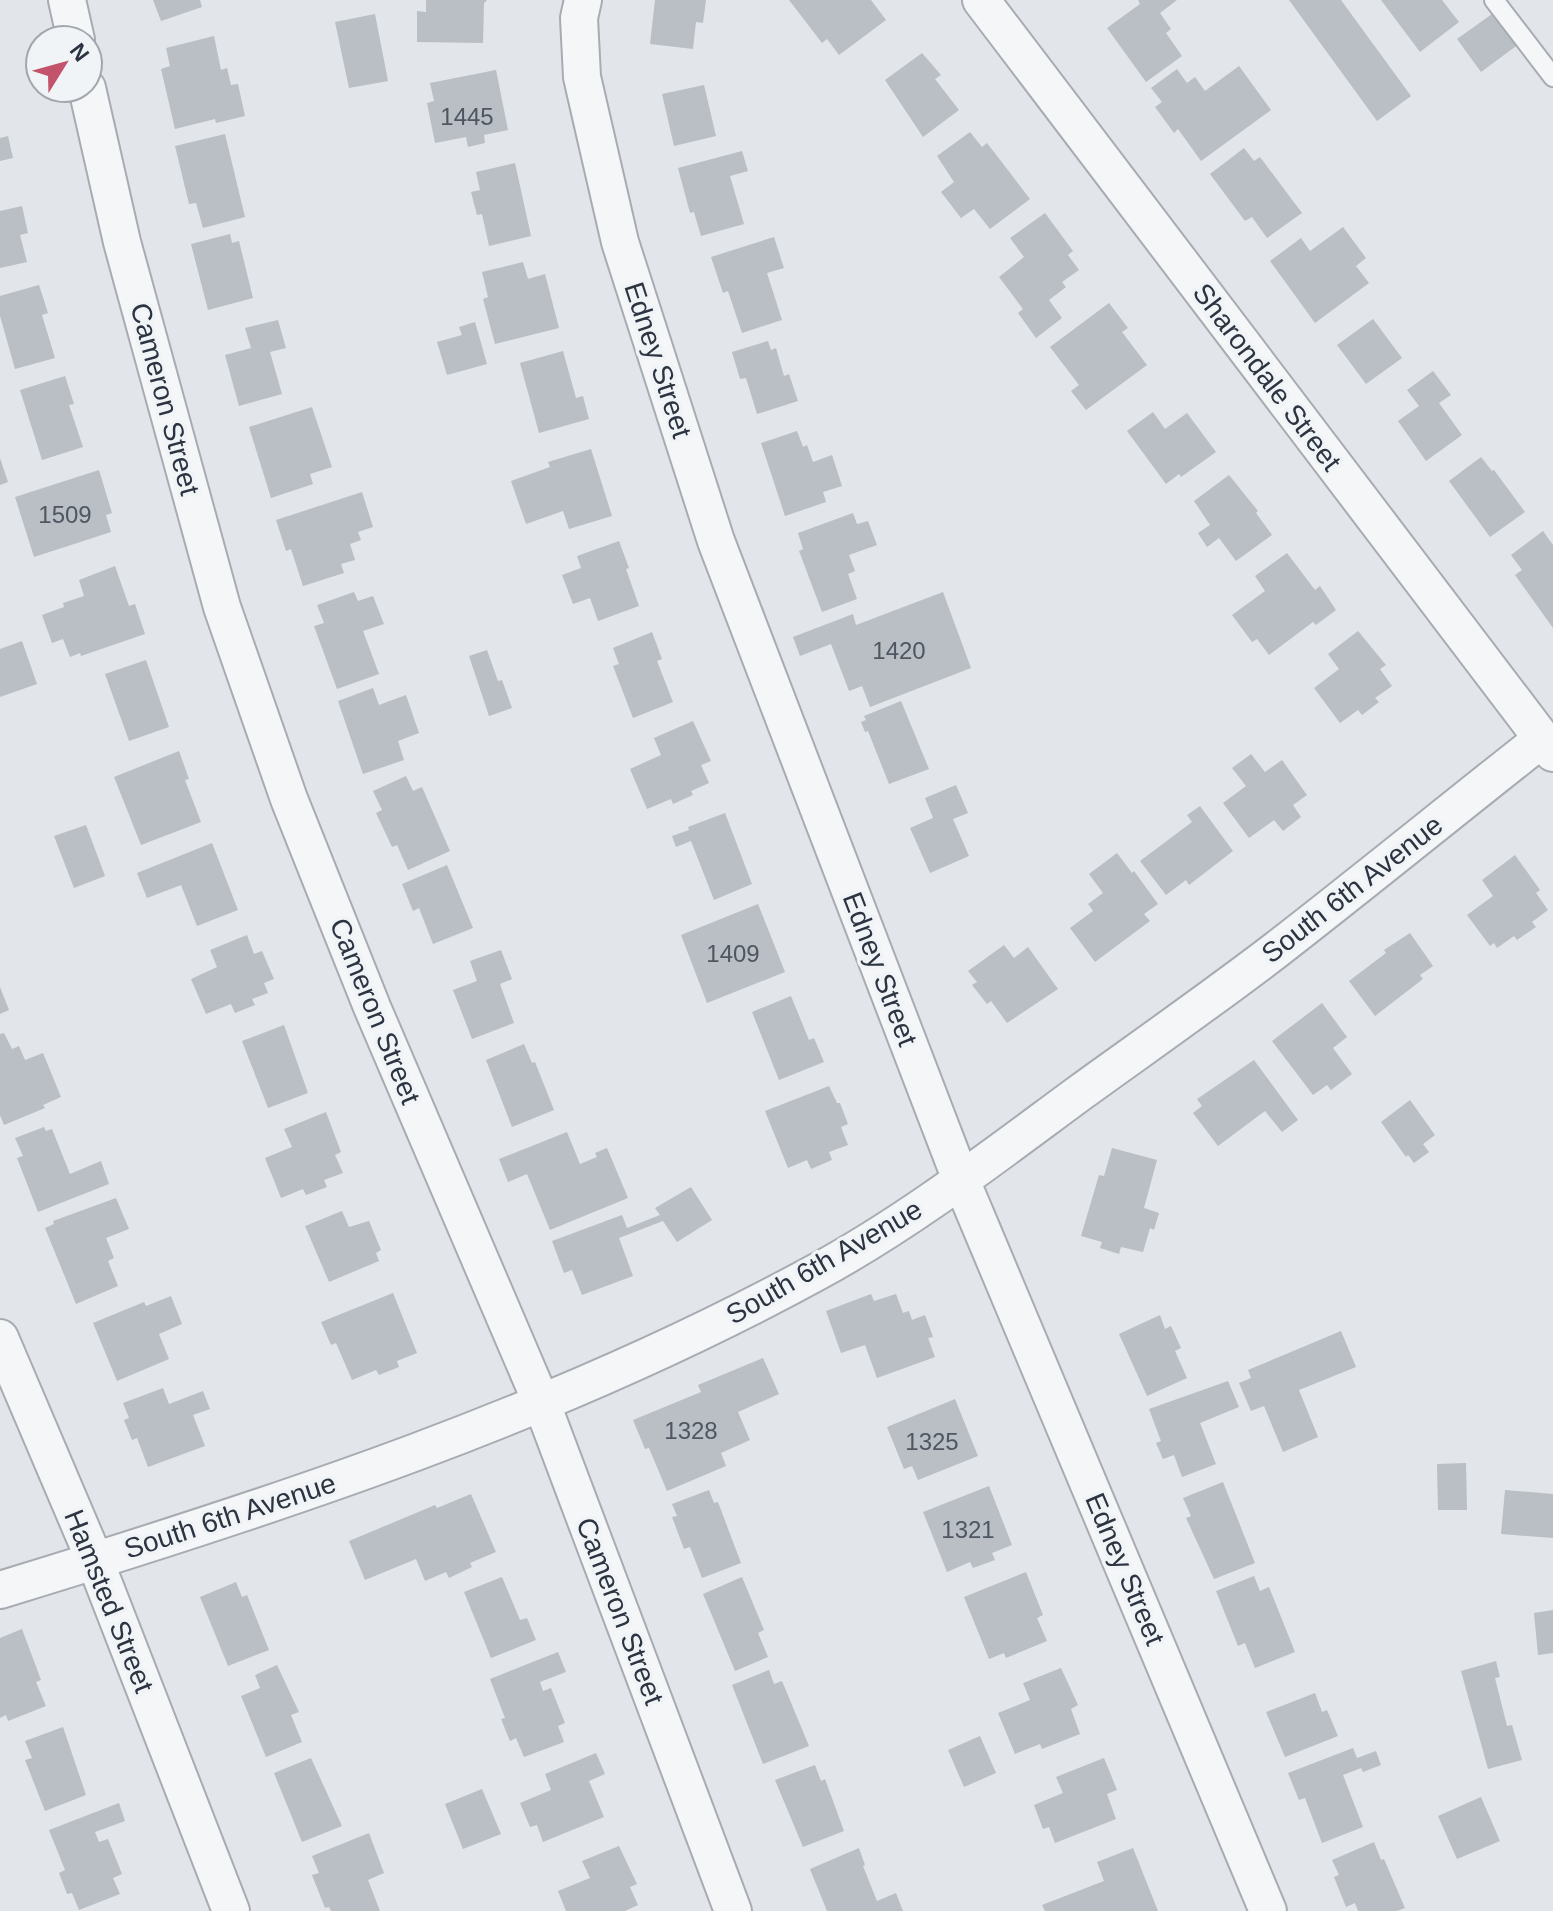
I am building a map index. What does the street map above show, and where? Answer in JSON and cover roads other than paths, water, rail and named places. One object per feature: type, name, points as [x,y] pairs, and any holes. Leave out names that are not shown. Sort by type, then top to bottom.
[{"type":"street","points":[[67,0],[72,24]]},
{"type":"street","name":"Edney Street","points":[[583,0],[579,18],[582,77],[620,242],[721,556],[961,1180],[1268,1911]]},
{"type":"street","name":"Sharondale Street","points":[[981,0],[1548,746]]},
{"type":"street","name":"Cameron Street","points":[[91,104],[122,242],[222,607],[289,799],[366,992],[542,1404],[733,1911]]},
{"type":"street","name":"South 6th Avenue","points":[[0,1590],[374,1468],[542,1404],[685,1341],[817,1272],[892,1228],[961,1180],[1548,746]]},
{"type":"street","name":"Hamsted Street","points":[[0,1338],[95,1561],[231,1911]]},
{"type":"lane","points":[[1494,0],[1553,77]]}]
